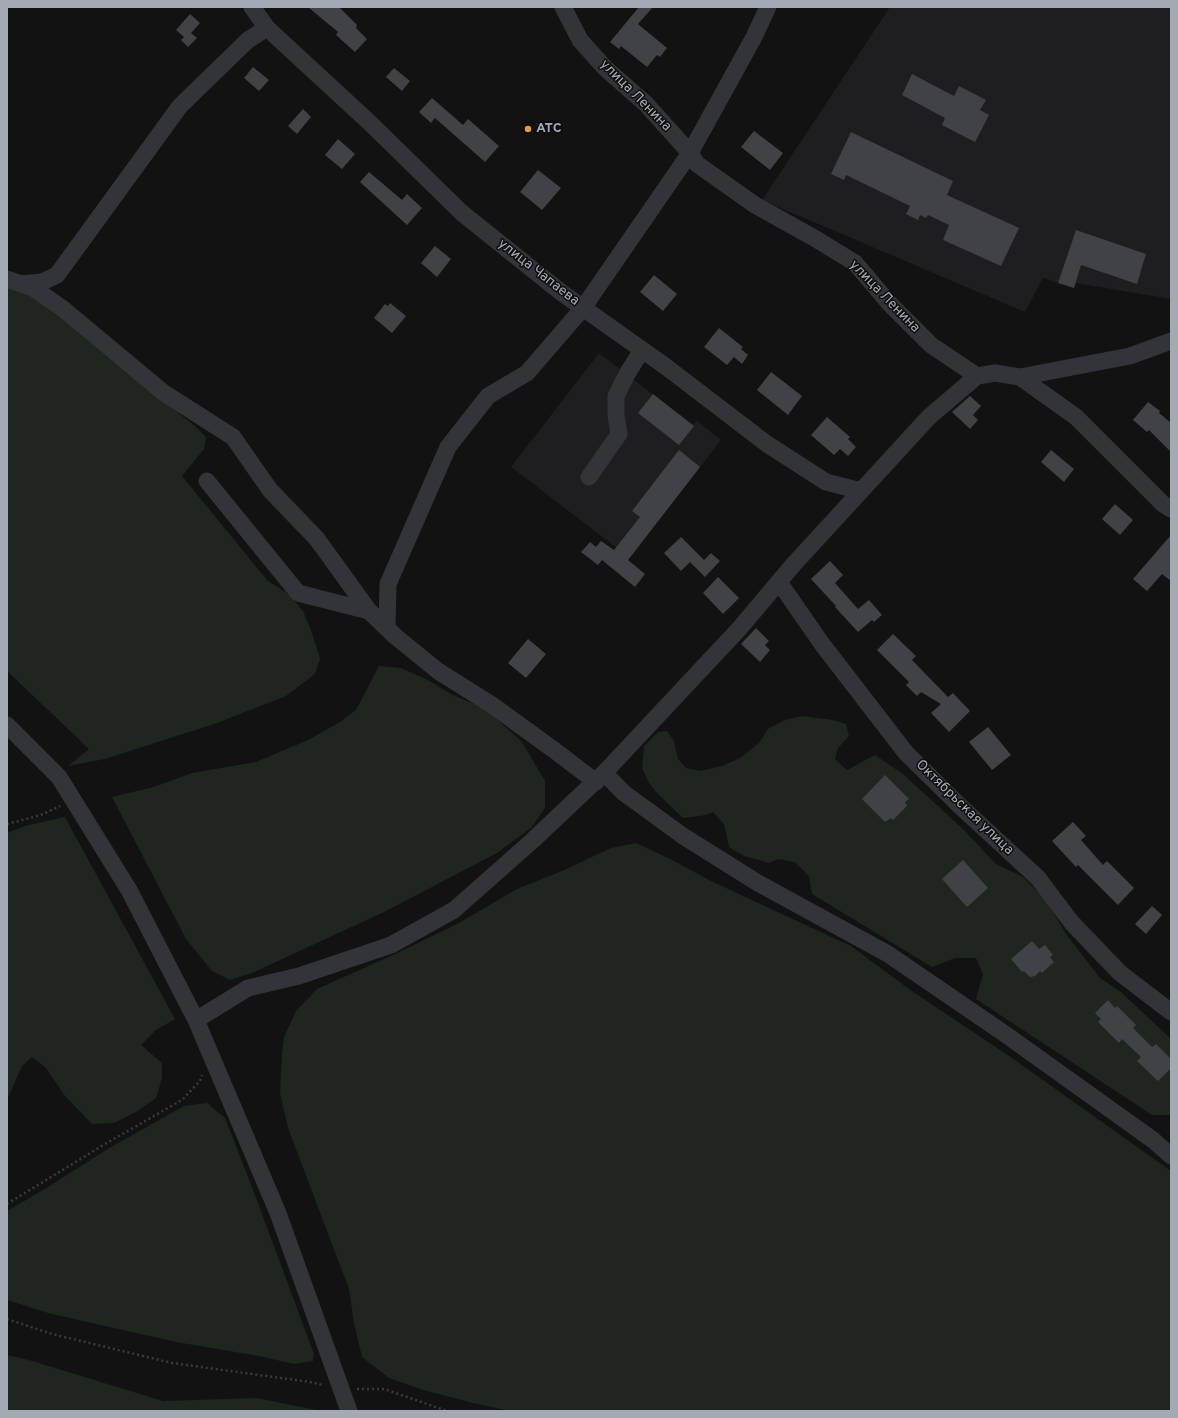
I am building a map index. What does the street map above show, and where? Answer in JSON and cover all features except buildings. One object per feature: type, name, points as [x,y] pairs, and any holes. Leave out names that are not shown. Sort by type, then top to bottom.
[{"type":"street","name":"улица Чапаева","points":[[252,7],[267,28],[370,123],[462,212],[562,293],[642,350],[767,444],[826,482],[861,491]]},
{"type":"street","name":"улица Ленина","points":[[563,7],[580,40],[605,68],[646,104],[697,164],[755,205],[855,263],[889,303],[931,345],[977,376]]},
{"type":"street","points":[[387,628],[388,584],[448,447],[488,396],[527,373],[583,308],[690,154],[754,37],[768,7]]},
{"type":"street","points":[[14,282],[42,282],[57,275],[180,106],[243,44],[267,28]]},
{"type":"street","points":[[57,275],[56,290],[62,308]]},
{"type":"street","points":[[14,282],[33,288],[62,308],[164,393],[233,437],[270,490],[317,539],[369,611],[438,671],[492,705],[554,750],[624,793],[683,836],[758,883],[888,954],[1005,1034],[1153,1140],[1171,1156]]},
{"type":"street","points":[[196,1020],[248,988],[299,976],[391,945],[454,910],[532,841],[600,777],[739,629],[779,582],[929,417],[977,376],[994,373],[1020,378],[1130,356],[1171,342]]},
{"type":"street","points":[[589,477],[619,434],[616,415],[616,396],[627,374],[642,350]]},
{"type":"street","points":[[1020,378],[1076,417],[1163,504],[1171,509]]},
{"type":"street","points":[[207,481],[298,593],[369,611]]},
{"type":"street","name":"Октябрьская улица","points":[[779,582],[822,644],[906,753],[960,806],[1038,878],[1072,923],[1120,973],[1171,1012]]},
{"type":"street","points":[[7,724],[59,777],[129,890],[196,1020],[278,1213],[349,1411]]},
{"type":"path","points":[[7,824],[41,815],[73,800]]},
{"type":"path","points":[[7,1204],[105,1144],[182,1100],[200,1081],[211,1054]]},
{"type":"path","points":[[7,1319],[52,1334],[172,1363],[310,1382],[342,1389],[384,1389],[446,1411]]},
{"type":"shaded area","points":[[890,7],[1171,7],[1171,299],[1076,283],[1074,288],[1043,278],[1025,312],[762,200]]},
{"type":"shaded area","points":[[7,285],[42,301],[106,356],[195,426],[206,437],[204,449],[182,476],[267,580],[288,594],[303,611],[312,633],[320,659],[315,674],[286,696],[217,723],[105,759],[68,766],[89,749],[7,671]]},
{"type":"shaded area","points":[[599,353],[693,425],[697,421],[721,440],[630,558],[511,467]]},
{"type":"shaded area","points":[[379,666],[401,668],[426,679],[453,695],[486,709],[522,742],[545,781],[545,808],[532,827],[497,853],[384,912],[252,973],[230,980],[212,971],[186,939],[112,797],[154,787],[192,773],[256,762],[308,740],[340,722],[356,710]]},
{"type":"shaded area","points":[[802,716],[833,720],[846,724],[849,736],[838,748],[835,759],[847,770],[875,755],[903,774],[964,830],[996,864],[1023,877],[1046,900],[1066,934],[1100,978],[1121,992],[1171,1039],[1171,1115],[1152,1115],[976,999],[983,974],[976,958],[955,958],[932,967],[812,894],[809,876],[795,862],[778,859],[769,863],[744,856],[729,847],[724,824],[713,812],[706,815],[683,818],[657,793],[649,783],[642,768],[644,746],[658,732],[667,731],[674,741],[678,759],[686,768],[700,771],[722,766],[740,758],[759,743],[768,729],[785,720]]},
{"type":"shaded area","points":[[65,817],[175,1019],[156,1030],[141,1045],[162,1063],[162,1078],[156,1098],[136,1112],[114,1123],[92,1124],[65,1096],[46,1068],[32,1057],[22,1066],[7,1100],[7,833],[28,825]]},
{"type":"shaded area","points":[[636,843],[711,881],[851,946],[909,989],[1012,1058],[1171,1171],[1171,1411],[510,1411],[423,1390],[389,1378],[362,1357],[354,1323],[349,1289],[288,1128],[280,1093],[284,1037],[296,1011],[317,989],[457,924],[517,889],[562,871],[611,848]]},
{"type":"shaded area","points":[[207,1103],[225,1118],[314,1354],[313,1361],[294,1364],[259,1356],[176,1342],[48,1313],[7,1300],[7,1211],[111,1147],[184,1106]]},
{"type":"shaded area","points":[[7,1355],[29,1360],[163,1401],[257,1398],[321,1411],[7,1411]]},
{"type":"place","name":"АТС","points":[[528,129]]}]
